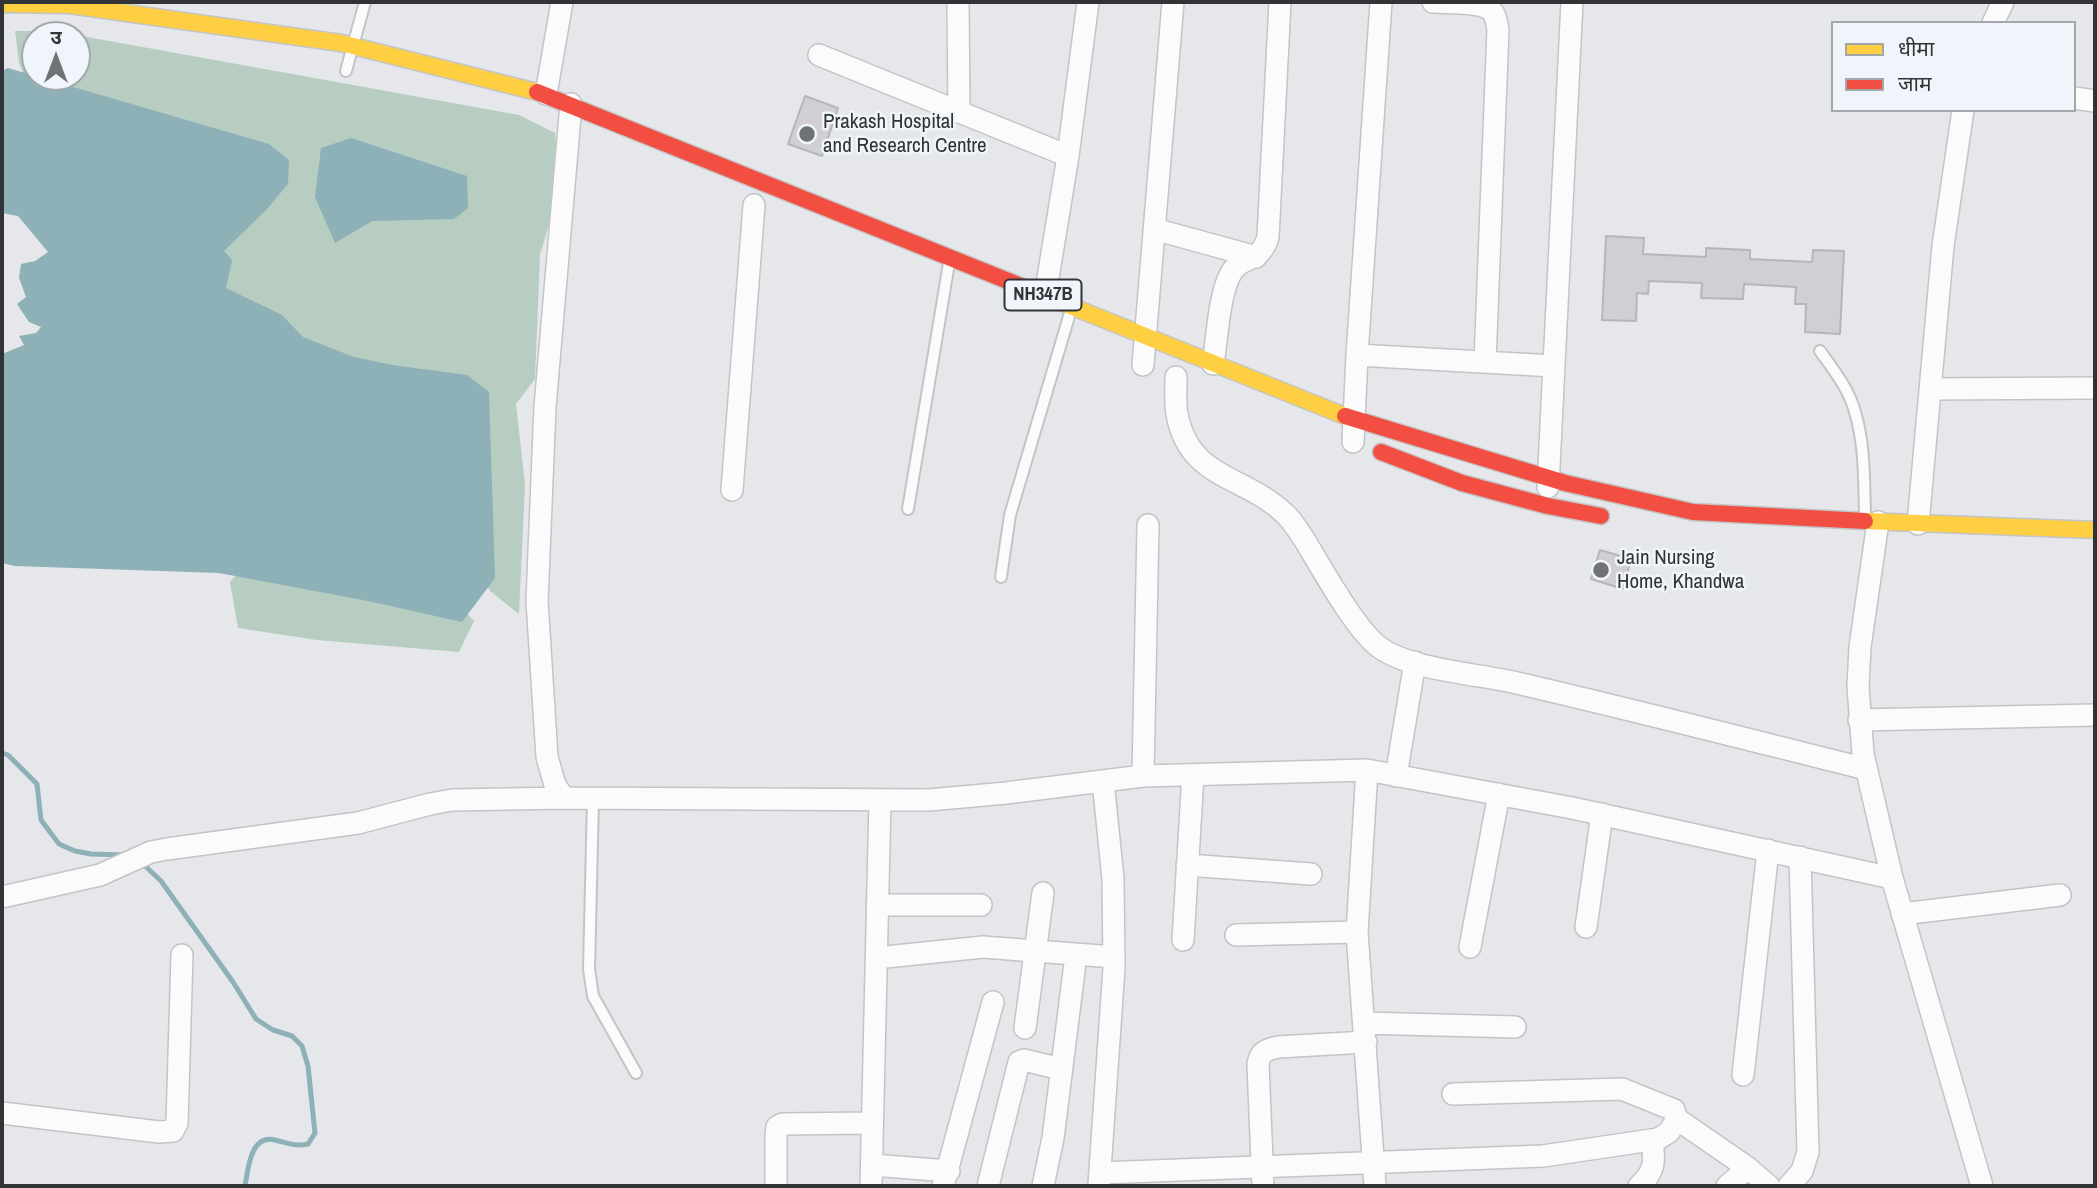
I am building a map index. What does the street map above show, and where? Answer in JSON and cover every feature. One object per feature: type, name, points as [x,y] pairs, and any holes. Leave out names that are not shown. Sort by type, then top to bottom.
[{"type":"highway","name":"NH347B","points":[[2,4],[69,3],[354,46],[546,94],[1354,420],[1671,513],[1693,512],[1874,534],[1918,524],[2095,530]]},
{"type":"highway","points":[[340,70],[367,74]]},
{"type":"highway","points":[[1347,440],[1462,483],[1548,506],[1615,519]]},
{"type":"street","points":[[546,94],[562,2]]},
{"type":"street","points":[[958,2],[959,112]]},
{"type":"street","points":[[1045,296],[1068,156],[1088,2]]},
{"type":"street","points":[[1173,2],[1145,337],[1193,454],[1220,475],[1269,499],[1288,516],[1360,627],[1378,647],[1394,656],[1515,682],[1867,769]]},
{"type":"street","points":[[1213,364],[1226,286],[1231,272],[1264,250],[1268,237],[1280,2]]},
{"type":"street","points":[[1347,440],[1354,420],[1381,2]]},
{"type":"street","points":[[1433,2],[1481,5],[1490,9],[1495,16],[1498,29],[1485,362]]},
{"type":"street","points":[[1548,506],[1572,2]]},
{"type":"street","points":[[1994,21],[2003,2]]},
{"type":"street","points":[[69,3],[70,21]]},
{"type":"street","points":[[819,55],[1068,156]]},
{"type":"street","points":[[2076,98],[2095,100]]},
{"type":"street","points":[[564,799],[555,785],[547,757],[542,715],[537,601],[545,407],[571,104]]},
{"type":"street","points":[[1918,524],[1943,246],[1963,112]]},
{"type":"street","points":[[732,490],[754,205]]},
{"type":"street","points":[[1154,229],[1256,257]]},
{"type":"street","points":[[1357,355],[1554,366]]},
{"type":"street","points":[[1930,389],[2095,388]]},
{"type":"street","points":[[1143,776],[1148,525]]},
{"type":"street","points":[[1874,534],[1860,647],[1859,720],[1867,769],[1892,878],[1982,1186]]},
{"type":"street","points":[[1396,776],[1415,662]]},
{"type":"street","points":[[1859,720],[2095,715]]},
{"type":"street","points":[[2,897],[100,875],[151,852],[358,822],[452,800],[929,800],[1143,776],[1367,770],[1602,814],[1892,878]]},
{"type":"street","points":[[1367,770],[1357,932],[1375,1186]]},
{"type":"street","points":[[1183,940],[1193,775]]},
{"type":"street","points":[[1102,781],[1113,879],[1114,957],[1100,1180],[1262,1176],[1374,1162],[1544,1156],[1652,1140],[1665,1136],[1677,1119]]},
{"type":"street","points":[[1470,947],[1499,794]]},
{"type":"street","points":[[880,800],[871,1176],[946,1179],[993,1002]]},
{"type":"street","points":[[1586,927],[1602,814]]},
{"type":"street","points":[[1743,1074],[1768,850]]},
{"type":"street","points":[[1789,1186],[1802,1171],[1808,1152],[1800,858]]},
{"type":"street","points":[[1187,865],[1311,874]]},
{"type":"street","points":[[1025,1028],[1044,893]]},
{"type":"street","points":[[1902,914],[2060,895]]},
{"type":"street","points":[[877,905],[981,905]]},
{"type":"street","points":[[1236,935],[1357,932]]},
{"type":"street","points":[[876,958],[982,947],[1114,957]]},
{"type":"street","points":[[2,1113],[159,1132],[173,1131],[177,1123],[183,954]]},
{"type":"street","points":[[1043,1186],[1053,1138],[1076,955]]},
{"type":"street","points":[[1262,1176],[1258,1065],[1259,1056],[1266,1050],[1365,1033],[1515,1027]]},
{"type":"street","points":[[988,1186],[1019,1062],[1024,1060],[1061,1069]]},
{"type":"street","points":[[1453,1094],[1622,1089],[1674,1110],[1677,1119],[1748,1168],[1769,1186]]},
{"type":"street","points":[[776,1186],[776,1135],[777,1128],[782,1124],[872,1123]]},
{"type":"street","points":[[1639,1186],[1651,1174],[1654,1165],[1652,1140]]},
{"type":"street","points":[[1727,1186],[1748,1168]]},
{"type":"lane","points":[[340,70],[354,46],[365,2]]},
{"type":"lane","points":[[908,509],[950,257]]},
{"type":"lane","points":[[1002,577],[1010,515],[1071,307]]},
{"type":"lane","points":[[1820,351],[1841,379],[1855,410],[1874,534]]},
{"type":"lane","points":[[593,800],[589,969],[593,996],[636,1073]]},
{"type":"green space","points":[[15,31],[21,31],[21,68],[19,62]]},
{"type":"green space","points":[[91,38],[519,115],[555,133],[558,172],[549,225],[540,254],[535,379],[516,404],[525,484],[519,614],[490,591],[478,570],[408,400],[216,298],[31,91],[91,91]]},
{"type":"green space","points":[[246,564],[442,588],[474,621],[459,652],[317,640],[238,628],[230,582]]},
{"type":"water","points":[[8,68],[21,72],[21,91],[87,91],[269,144],[289,160],[288,184],[224,251],[232,260],[226,288],[282,315],[303,337],[354,357],[467,375],[489,392],[495,578],[462,622],[219,573],[15,566],[2,563],[2,354],[24,345],[19,336],[36,333],[41,327],[29,322],[17,304],[26,297],[19,278],[21,264],[35,261],[48,252],[18,216],[2,213],[2,71]]},
{"type":"water","points":[[351,138],[467,176],[468,208],[454,219],[372,221],[335,243],[315,197],[321,148]]},
{"type":"building","points":[[805,96],[838,108],[822,156],[788,144]]},
{"type":"building","points":[[1606,236],[1644,238],[1643,254],[1706,257],[1706,248],[1750,250],[1750,259],[1812,262],[1813,250],[1844,251],[1840,334],[1805,332],[1806,304],[1795,304],[1796,287],[1744,284],[1743,299],[1701,298],[1702,283],[1649,281],[1648,294],[1637,293],[1636,321],[1602,320]]},
{"type":"building","points":[[1600,550],[1631,559],[1623,589],[1591,579]]},
{"type":"waterway","points":[[2,753],[8,755],[37,784],[41,820],[59,844],[91,854],[126,855]]},
{"type":"waterway","points":[[141,862],[161,881],[256,1019],[273,1030],[292,1036],[302,1046],[308,1066],[315,1133],[308,1144],[303,1145],[275,1140],[260,1142],[249,1163],[245,1186]]},
{"type":"traffic: slow","points":[[2,4],[69,5],[341,43],[537,92]]},
{"type":"traffic: slow","points":[[1063,303],[1345,416]]},
{"type":"traffic: slow","points":[[1865,521],[2095,530]]},
{"type":"traffic: jam","points":[[537,92],[1063,303]]},
{"type":"traffic: jam","points":[[1345,416],[1565,483],[1693,512],[1865,521]]},
{"type":"traffic: jam","points":[[1381,452],[1462,483],[1548,506],[1601,516]]},
{"type":"place","name":"Prakash Hospital and Research Centre","points":[[807,134]]},
{"type":"place","name":"Jain Nursing Home, Khandwa","points":[[1601,570]]}]
